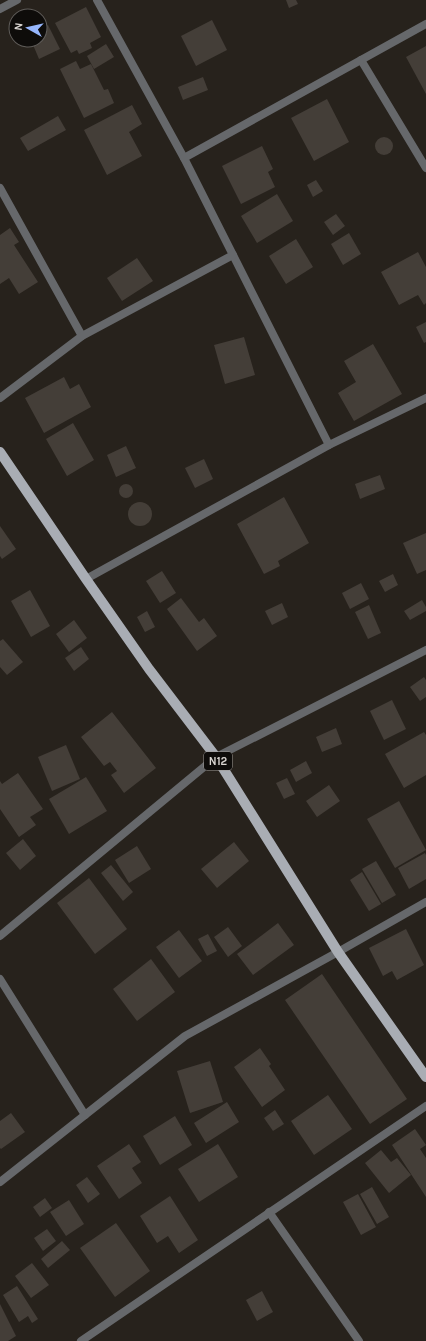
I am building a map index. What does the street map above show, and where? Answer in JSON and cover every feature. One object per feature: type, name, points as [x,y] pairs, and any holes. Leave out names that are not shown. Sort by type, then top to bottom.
[{"type":"main road","name":"N12","points":[[0,452],[149,669],[216,757],[338,952],[426,1077]]},
{"type":"street","points":[[0,9],[17,0]]},
{"type":"street","points":[[97,0],[184,158],[329,445]]},
{"type":"street","points":[[184,158],[426,24]]},
{"type":"street","points":[[361,60],[426,168]]},
{"type":"street","points":[[0,188],[82,336]]},
{"type":"street","points":[[0,398],[82,336],[233,255]]},
{"type":"street","points":[[86,579],[329,445],[426,398]]},
{"type":"street","points":[[0,936],[216,757],[426,650]]},
{"type":"street","points":[[0,1182],[185,1036],[426,902]]},
{"type":"street","points":[[0,979],[85,1115]]},
{"type":"street","points":[[81,1341],[426,1106]]},
{"type":"street","points":[[269,1212],[359,1341]]},
{"type":"building","points":[[286,0],[296,0],[298,4],[289,8]]},
{"type":"building","points":[[86,7],[101,37],[90,43],[92,48],[79,54],[77,50],[71,53],[55,23]]},
{"type":"building","points":[[212,20],[227,50],[196,66],[181,36]]},
{"type":"building","points":[[48,25],[60,49],[39,59],[34,48],[48,48]]},
{"type":"building","points":[[106,44],[114,57],[94,69],[87,56]]},
{"type":"building","points":[[426,46],[426,94],[406,57]]},
{"type":"building","points":[[76,61],[80,69],[91,64],[104,90],[108,89],[114,103],[84,118],[60,69]]},
{"type":"building","points":[[203,77],[208,90],[183,100],[178,87]]},
{"type":"building","points":[[327,99],[349,142],[314,161],[291,118]]},
{"type":"building","points":[[132,105],[142,124],[129,132],[142,156],[107,175],[84,130]]},
{"type":"building","points":[[58,116],[66,130],[28,151],[20,138]]},
{"type":"building","points":[[384,137],[390,140],[393,146],[390,152],[384,155],[378,152],[375,146],[378,140]]},
{"type":"building","points":[[262,146],[273,169],[268,172],[275,187],[241,204],[222,166]]},
{"type":"building","points":[[316,180],[323,191],[313,197],[307,185]]},
{"type":"building","points":[[277,194],[293,221],[257,243],[241,216]]},
{"type":"building","points":[[336,214],[345,226],[333,235],[324,222]]},
{"type":"building","points":[[10,228],[19,242],[14,245],[38,282],[19,294],[9,278],[0,284],[0,235]]},
{"type":"building","points":[[349,233],[361,254],[343,265],[331,244]]},
{"type":"building","points":[[296,239],[313,267],[286,284],[269,256]]},
{"type":"building","points":[[418,252],[426,267],[426,303],[424,305],[418,295],[399,305],[381,272]]},
{"type":"building","points":[[137,258],[153,281],[122,301],[107,278]]},
{"type":"building","points":[[426,322],[426,342],[424,343],[416,327]]},
{"type":"building","points":[[244,337],[255,375],[225,384],[214,345]]},
{"type":"building","points":[[373,344],[402,394],[354,421],[338,393],[356,382],[344,361]]},
{"type":"building","points":[[64,377],[70,389],[79,384],[91,407],[44,433],[25,398]]},
{"type":"building","points":[[73,423],[94,460],[67,476],[46,439]]},
{"type":"building","points":[[126,446],[136,468],[116,477],[107,455]]},
{"type":"building","points":[[204,459],[213,479],[195,488],[185,468]]},
{"type":"building","points":[[380,475],[385,489],[360,499],[355,484]]},
{"type":"building","points":[[123,484],[129,484],[133,488],[133,494],[129,498],[123,498],[119,494],[119,488]]},
{"type":"building","points":[[284,497],[309,543],[278,561],[280,566],[264,574],[237,524]]},
{"type":"building","points":[[140,502],[148,506],[152,514],[148,522],[140,526],[132,522],[128,514],[132,506]]},
{"type":"building","points":[[0,526],[16,549],[2,559],[0,556]]},
{"type":"building","points":[[426,533],[426,570],[417,574],[403,543]]},
{"type":"building","points":[[162,571],[176,593],[160,603],[146,581]]},
{"type":"building","points":[[393,574],[398,585],[385,592],[379,581]]},
{"type":"building","points":[[361,583],[369,599],[350,609],[342,593]]},
{"type":"building","points":[[30,590],[50,626],[31,637],[11,601]]},
{"type":"building","points":[[181,598],[199,622],[204,618],[217,636],[197,651],[167,609]]},
{"type":"building","points":[[422,600],[426,607],[426,611],[410,620],[404,611]]},
{"type":"building","points":[[282,603],[288,617],[272,625],[265,611]]},
{"type":"building","points":[[369,605],[381,633],[368,639],[355,612]]},
{"type":"building","points":[[147,611],[155,627],[145,632],[137,617]]},
{"type":"building","points":[[74,620],[87,638],[69,652],[56,634]]},
{"type":"building","points":[[3,639],[23,662],[7,675],[0,667],[0,641]]},
{"type":"building","points":[[81,647],[89,659],[74,671],[65,658]]},
{"type":"building","points":[[424,677],[426,680],[426,697],[420,701],[410,687]]},
{"type":"building","points":[[392,700],[406,729],[384,740],[370,711]]},
{"type":"building","points":[[112,712],[156,768],[124,793],[111,775],[117,771],[110,762],[104,766],[81,737]]},
{"type":"building","points":[[336,728],[342,744],[322,752],[316,737]]},
{"type":"building","points":[[424,732],[426,735],[426,775],[404,788],[385,754]]},
{"type":"building","points":[[66,745],[80,779],[52,791],[38,757]]},
{"type":"building","points":[[306,761],[312,773],[296,782],[290,770]]},
{"type":"building","points":[[18,773],[43,809],[30,817],[36,825],[19,837],[0,809],[0,781],[2,784]]},
{"type":"building","points":[[86,777],[107,811],[69,834],[49,799]]},
{"type":"building","points":[[287,778],[295,794],[284,799],[276,783]]},
{"type":"building","points":[[329,785],[340,801],[317,817],[306,801]]},
{"type":"building","points":[[399,801],[426,850],[395,868],[367,819]]},
{"type":"building","points":[[23,839],[36,856],[20,870],[6,853]]},
{"type":"building","points":[[234,842],[249,861],[217,888],[201,869]]},
{"type":"building","points":[[137,846],[151,869],[129,883],[115,860]]},
{"type":"building","points":[[425,853],[426,879],[409,889],[398,868]]},
{"type":"building","points":[[376,861],[396,895],[382,903],[362,869]]},
{"type":"building","points":[[111,865],[133,892],[123,901],[101,873]]},
{"type":"building","points":[[362,872],[381,904],[369,911],[350,880]]},
{"type":"building","points":[[89,878],[127,929],[95,954],[57,903]]},
{"type":"building","points":[[278,923],[294,945],[253,975],[237,954]]},
{"type":"building","points":[[228,927],[242,946],[228,957],[214,937]]},
{"type":"building","points":[[406,929],[424,965],[397,980],[392,971],[383,976],[369,948]]},
{"type":"building","points":[[179,930],[202,961],[179,978],[156,947]]},
{"type":"building","points":[[208,934],[217,951],[207,956],[198,939]]},
{"type":"building","points":[[151,959],[175,992],[137,1021],[113,989]]},
{"type":"building","points":[[322,974],[407,1099],[370,1124],[285,1000]]},
{"type":"building","points":[[260,1048],[271,1064],[269,1066],[285,1090],[262,1107],[234,1067]]},
{"type":"building","points":[[210,1061],[223,1102],[190,1113],[177,1071]]},
{"type":"building","points":[[328,1095],[352,1129],[314,1155],[291,1121]]},
{"type":"building","points":[[227,1102],[239,1122],[206,1143],[194,1123]]},
{"type":"building","points":[[275,1110],[284,1124],[273,1131],[264,1118]]},
{"type":"building","points":[[11,1113],[25,1132],[1,1149],[0,1121]]},
{"type":"building","points":[[175,1116],[192,1145],[160,1165],[143,1136]]},
{"type":"building","points":[[415,1129],[426,1145],[420,1149],[426,1158],[426,1197],[392,1145]]},
{"type":"building","points":[[129,1144],[141,1162],[132,1168],[142,1183],[119,1199],[97,1166]]},
{"type":"building","points":[[218,1144],[238,1177],[199,1202],[178,1169]]},
{"type":"building","points":[[381,1150],[391,1162],[397,1158],[411,1175],[389,1193],[365,1163]]},
{"type":"building","points":[[87,1177],[100,1194],[88,1203],[76,1185]]},
{"type":"building","points":[[372,1187],[389,1217],[377,1224],[360,1194]]},
{"type":"building","points":[[358,1194],[376,1227],[361,1235],[343,1202]]},
{"type":"building","points":[[170,1196],[198,1240],[179,1253],[168,1236],[157,1243],[140,1216]]},
{"type":"building","points":[[45,1198],[52,1208],[40,1217],[33,1207]]},
{"type":"building","points":[[69,1200],[84,1224],[66,1236],[50,1212]]},
{"type":"building","points":[[116,1223],[150,1271],[115,1297],[80,1248]]},
{"type":"building","points":[[47,1229],[56,1241],[43,1251],[34,1238]]},
{"type":"building","points":[[62,1241],[70,1250],[48,1268],[41,1259]]},
{"type":"building","points":[[32,1263],[49,1285],[31,1298],[15,1276]]},
{"type":"building","points":[[17,1286],[38,1319],[32,1323],[28,1316],[19,1322],[3,1295]]},
{"type":"building","points":[[262,1291],[273,1312],[257,1321],[246,1300]]},
{"type":"building","points":[[0,1304],[16,1336],[8,1341],[0,1341]]}]
